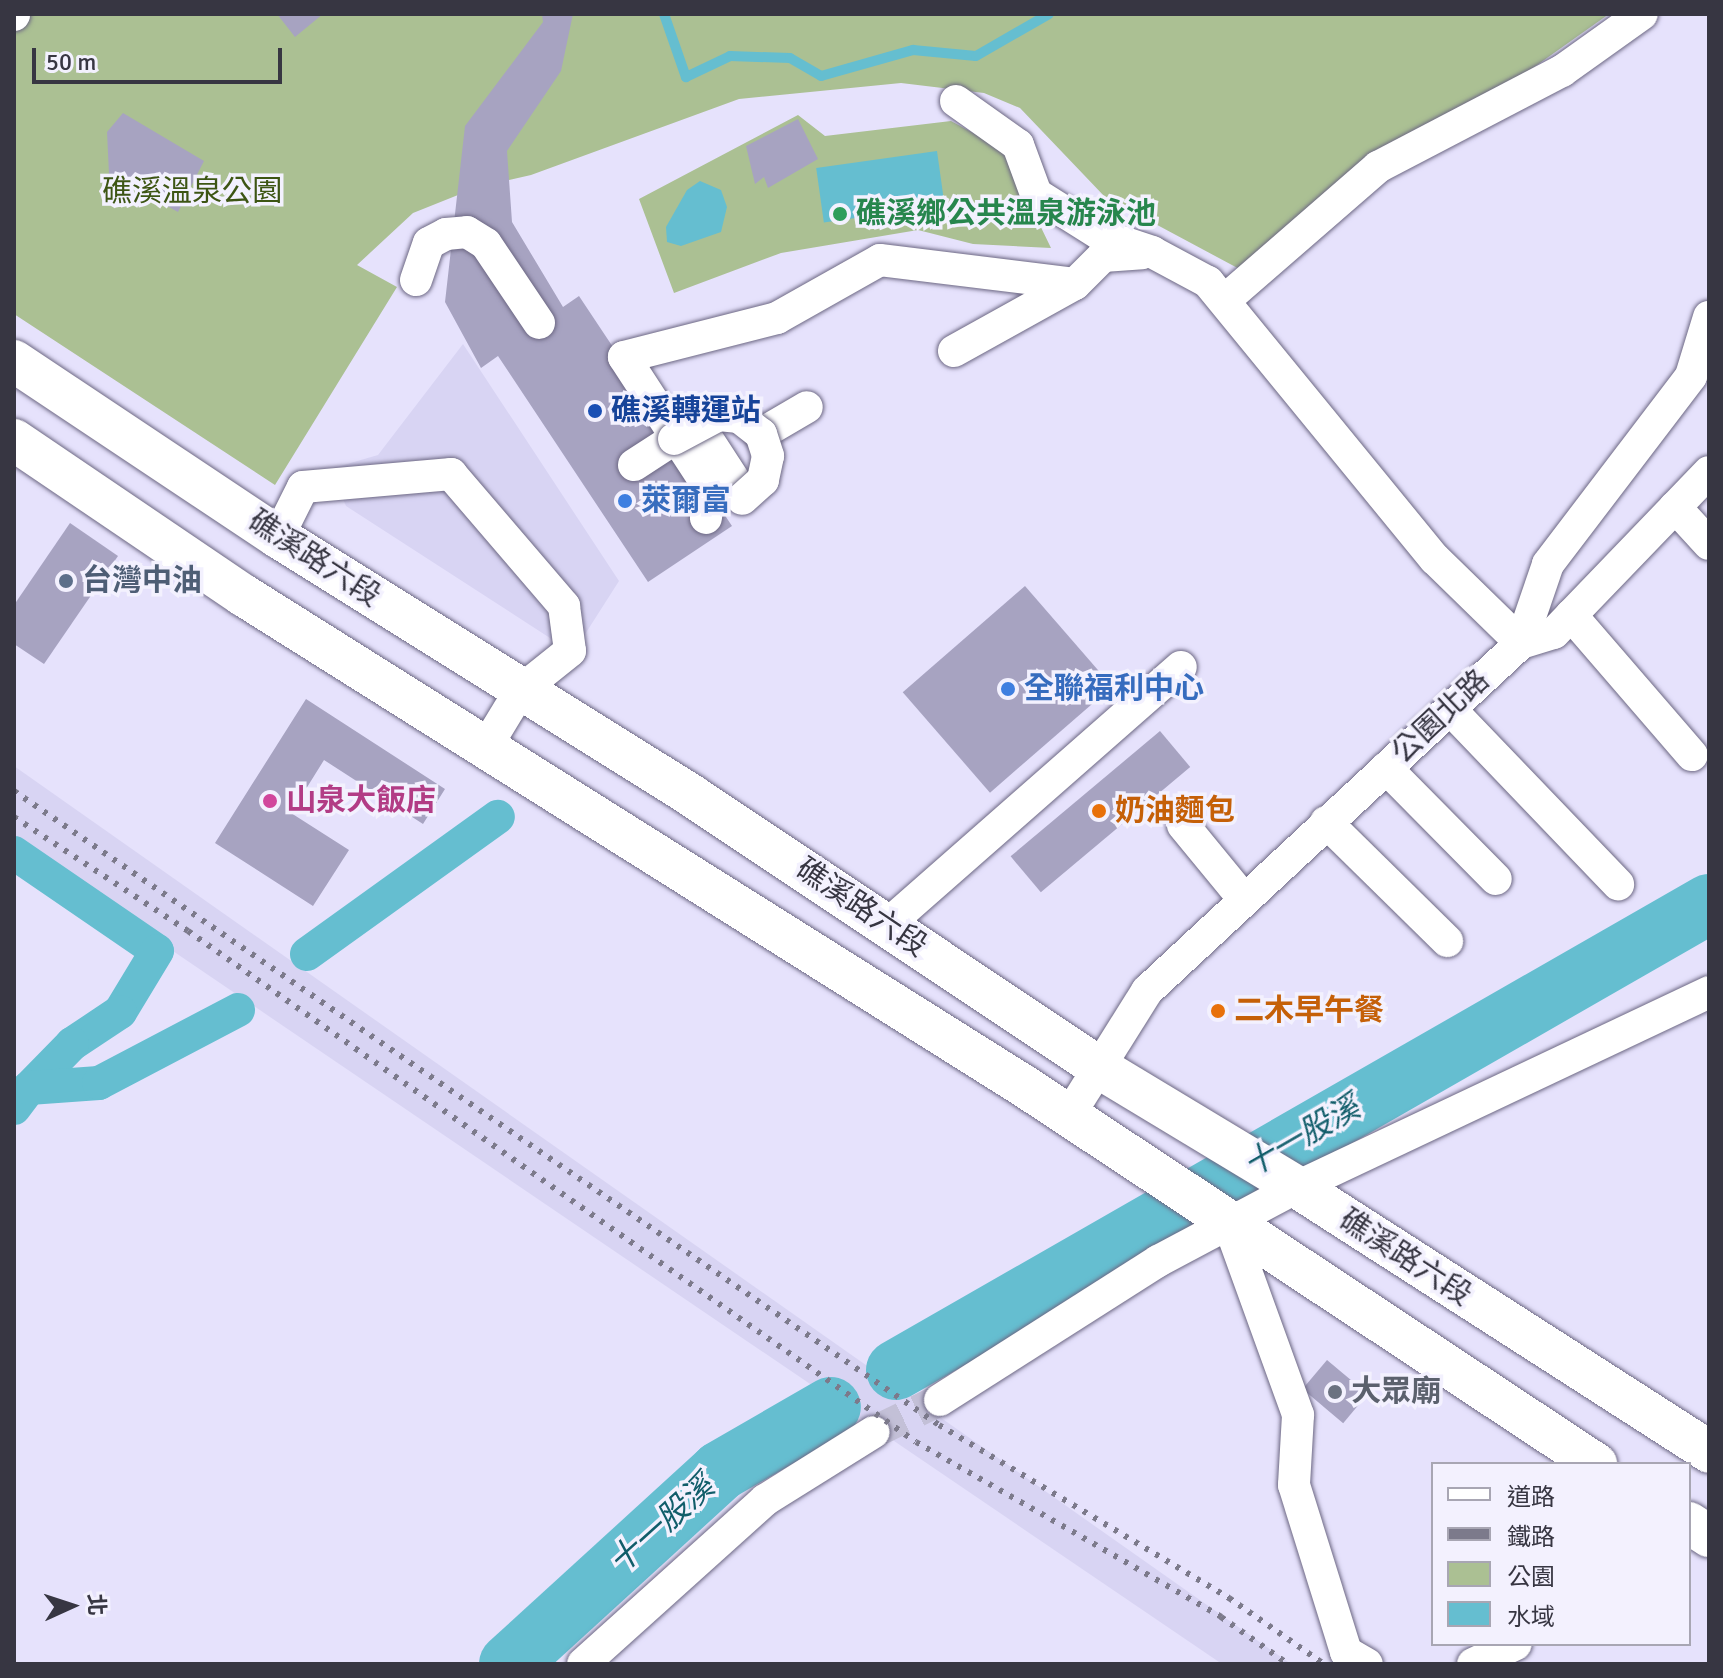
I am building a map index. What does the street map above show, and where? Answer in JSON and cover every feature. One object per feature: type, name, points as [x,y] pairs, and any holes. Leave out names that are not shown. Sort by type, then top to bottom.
[{"type":"main road","name":"礁溪路六段","points":[[14,361],[278,537],[887,925],[1098,1067],[1289,1182],[1709,1452]]},
{"type":"main road","name":"礁溪路六段","points":[[14,440],[243,595],[1068,1117],[1593,1462]]},
{"type":"main road","points":[[243,595],[278,537]]},
{"type":"main road","points":[[1691,1524],[1709,1536]]},
{"type":"street","points":[[1225,300],[1378,167],[1562,71],[1642,14]]},
{"type":"street","points":[[956,101],[1018,145],[1036,194],[1101,235],[1152,252],[1208,282],[1435,559],[1521,643],[1554,633],[1709,472]]},
{"type":"street","points":[[416,280],[429,243],[446,234],[467,232],[486,244],[539,323]]},
{"type":"street","points":[[954,351],[1075,284],[1103,256],[1152,252]]},
{"type":"street","points":[[722,488],[624,357],[777,318],[880,260],[1075,284]]},
{"type":"street","name":"公園北路","points":[[1068,1117],[1147,991],[1243,898],[1521,643],[1548,564],[1691,376],[1705,352],[1709,317]]},
{"type":"street","points":[[761,434],[807,407]]},
{"type":"street","points":[[634,465],[719,415],[739,417],[761,434],[768,456],[763,480],[722,488]]},
{"type":"street","points":[[706,518],[708,501],[736,483],[699,426],[688,434],[722,488]]},
{"type":"street","points":[[278,537],[303,487],[451,474],[564,606],[570,651],[520,691],[486,747]]},
{"type":"street","points":[[1675,507],[1709,544]]},
{"type":"street","points":[[1571,615],[1692,755]]},
{"type":"street","points":[[887,925],[1181,667]]},
{"type":"street","points":[[1450,709],[1618,884]]},
{"type":"street","points":[[1386,768],[1496,879]]},
{"type":"street","points":[[1326,822],[1447,941]]},
{"type":"street","points":[[1183,825],[1243,898]]},
{"type":"street","points":[[940,1400],[1221,1220],[1289,1182],[1709,992]]},
{"type":"street","points":[[1221,1220],[1298,1415],[1294,1485],[1357,1658]]},
{"type":"street","points":[[593,1660],[765,1500],[874,1432]]},
{"type":"street","points":[[1473,1664],[1512,1646]]},
{"type":"shaded area","points":[[463,344],[619,581],[566,664],[550,638],[346,506],[330,469],[378,455]]},
{"type":"shaded area","points":[[14,766],[1291,1664],[1222,1664],[14,843]]},
{"type":"green space","name":"礁溪溫泉公園","points":[[14,14],[1609,14],[1245,272],[1105,197],[1020,108],[984,93],[901,83],[739,99],[531,175],[478,187],[413,213],[357,265],[397,287],[275,485],[14,314]]},
{"type":"green space","name":"礁溪鄉公共溫泉游泳池","points":[[798,115],[825,136],[951,121],[1003,149],[1051,248],[973,244],[918,230],[781,253],[674,293],[639,199]]},
{"type":"water","points":[[937,151],[945,205],[824,222],[816,168]]},
{"type":"water","points":[[700,181],[721,190],[727,207],[721,232],[681,246],[667,242],[666,227],[687,190]]},
{"type":"building","points":[[277,14],[323,14],[295,37]]},
{"type":"building","points":[[542,14],[573,14],[561,71],[507,151],[512,222],[563,307],[579,296],[732,526],[648,582],[498,356],[481,368],[445,302],[465,126],[543,22]]},
{"type":"building","points":[[123,113],[204,161],[178,212],[109,174],[107,132]]},
{"type":"building","points":[[798,119],[818,159],[768,188],[764,177],[755,184],[746,146]]},
{"type":"building","name":"台灣中油","points":[[70,523],[118,556],[44,664],[14,644],[14,605]]},
{"type":"building","name":"全聯福利中心","points":[[1025,586],[1112,686],[990,793],[903,692]]},
{"type":"building","name":"山泉大飯店","points":[[306,699],[445,789],[423,824],[324,760],[291,813],[349,850],[313,906],[215,843]]},
{"type":"building","name":"奶油麵包","points":[[1160,731],[1190,767],[1041,892],[1011,856]]},
{"type":"building","name":"大眾廟","points":[[1327,1360],[1368,1394],[1343,1423],[1303,1389]]},
{"type":"waterway","points":[[664,14],[686,77],[730,56],[790,58],[821,76],[913,50],[976,56],[1049,14]]},
{"type":"waterway","points":[[307,954],[498,817]]},
{"type":"waterway","points":[[14,853],[157,951],[120,1012],[72,1044],[29,1088]]},
{"type":"waterway","name":"十一股溪","points":[[896,1370],[1709,904]]},
{"type":"waterway","points":[[14,1108],[29,1088],[99,1083],[238,1010]]},
{"type":"waterway","name":"十一股溪","points":[[509,1664],[720,1471],[831,1407]]},
{"type":"tunnel","points":[[874,1432],[940,1400]]},
{"type":"railway","points":[[14,791],[939,1425],[1229,1598],[1324,1664]]},
{"type":"railway","points":[[14,817],[188,931],[916,1442],[1221,1617],[1288,1664]]},
{"type":"place","name":"礁溪鄉公共溫泉游泳池","points":[[840,214]]},
{"type":"place","name":"礁溪轉運站","points":[[595,411]]},
{"type":"place","name":"萊爾富","points":[[625,501]]},
{"type":"place","name":"台灣中油","points":[[66,581]]},
{"type":"place","name":"全聯福利中心","points":[[1008,689]]},
{"type":"place","name":"山泉大飯店","points":[[270,801]]},
{"type":"place","name":"奶油麵包","points":[[1099,811]]},
{"type":"place","name":"二木早午餐","points":[[1218,1011]]},
{"type":"place","name":"大眾廟","points":[[1335,1392]]}]
